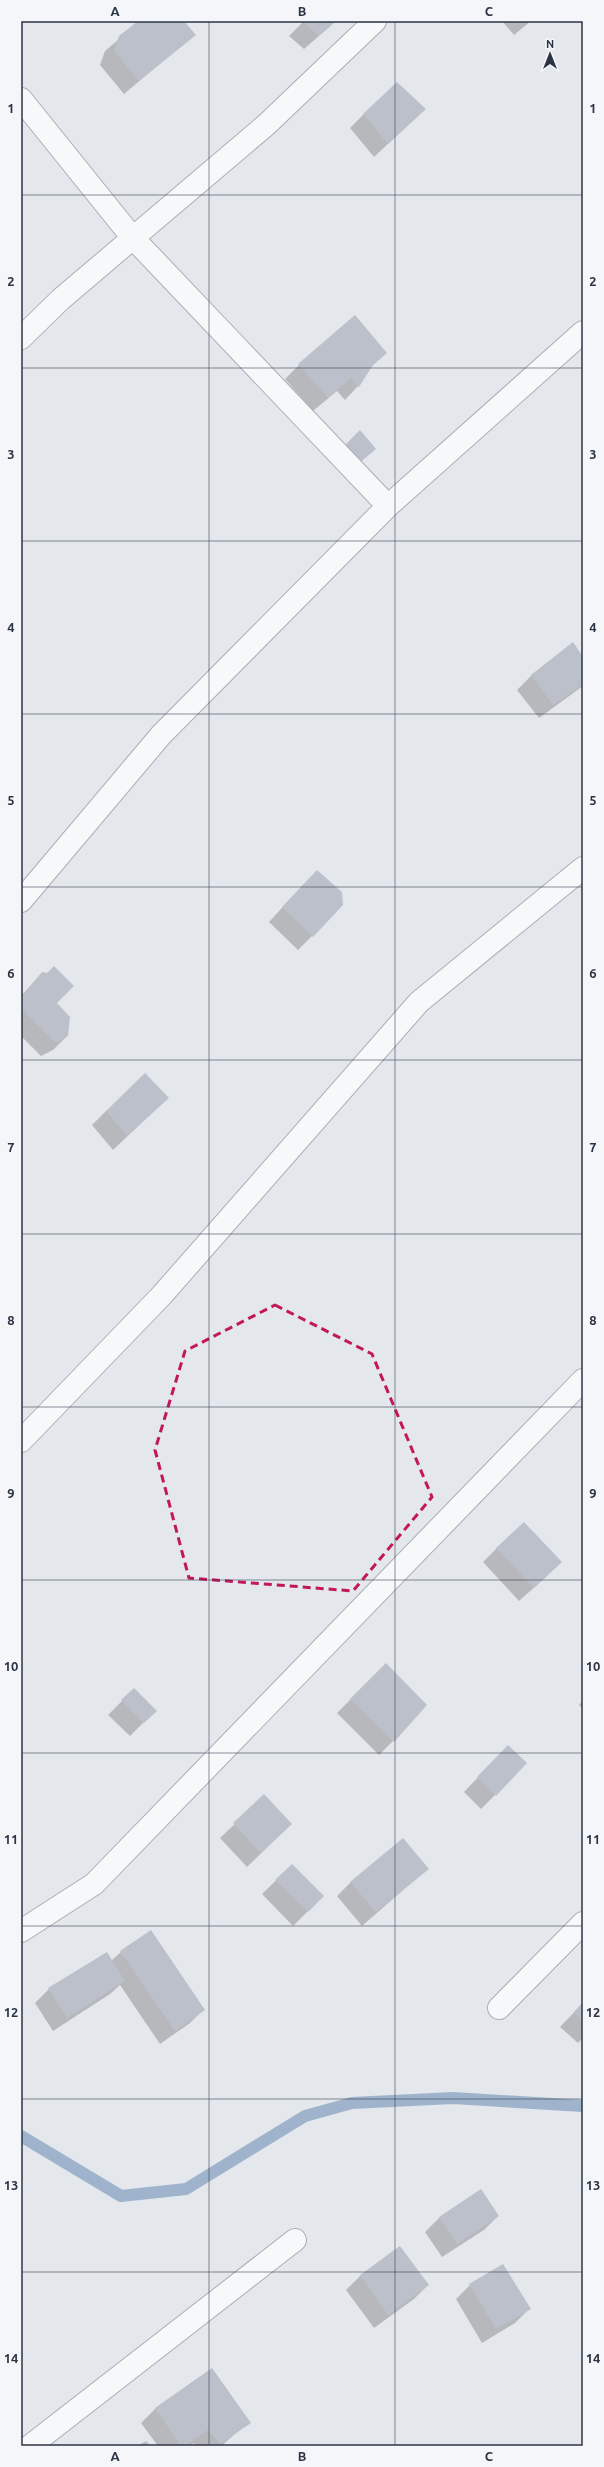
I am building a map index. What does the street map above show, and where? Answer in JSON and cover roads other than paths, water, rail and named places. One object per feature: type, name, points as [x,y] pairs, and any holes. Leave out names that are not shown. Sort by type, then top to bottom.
[{"type":"street","points":[[21,338],[61,299],[132,237],[266,125],[375,21]]},
{"type":"street","points":[[21,99],[132,237],[388,506]]},
{"type":"street","points":[[21,901],[161,735],[388,506],[583,332]]},
{"type":"street","points":[[21,1441],[162,1295],[419,1002],[583,868]]},
{"type":"street","points":[[21,1931],[94,1884],[583,1380]]},
{"type":"street","points":[[499,2008],[583,1922]]},
{"type":"street","points":[[30,2446],[295,2240]]},
{"type":"waterway","points":[[21,2136],[121,2196],[186,2189],[305,2116],[352,2103],[453,2098],[583,2106]]}]
